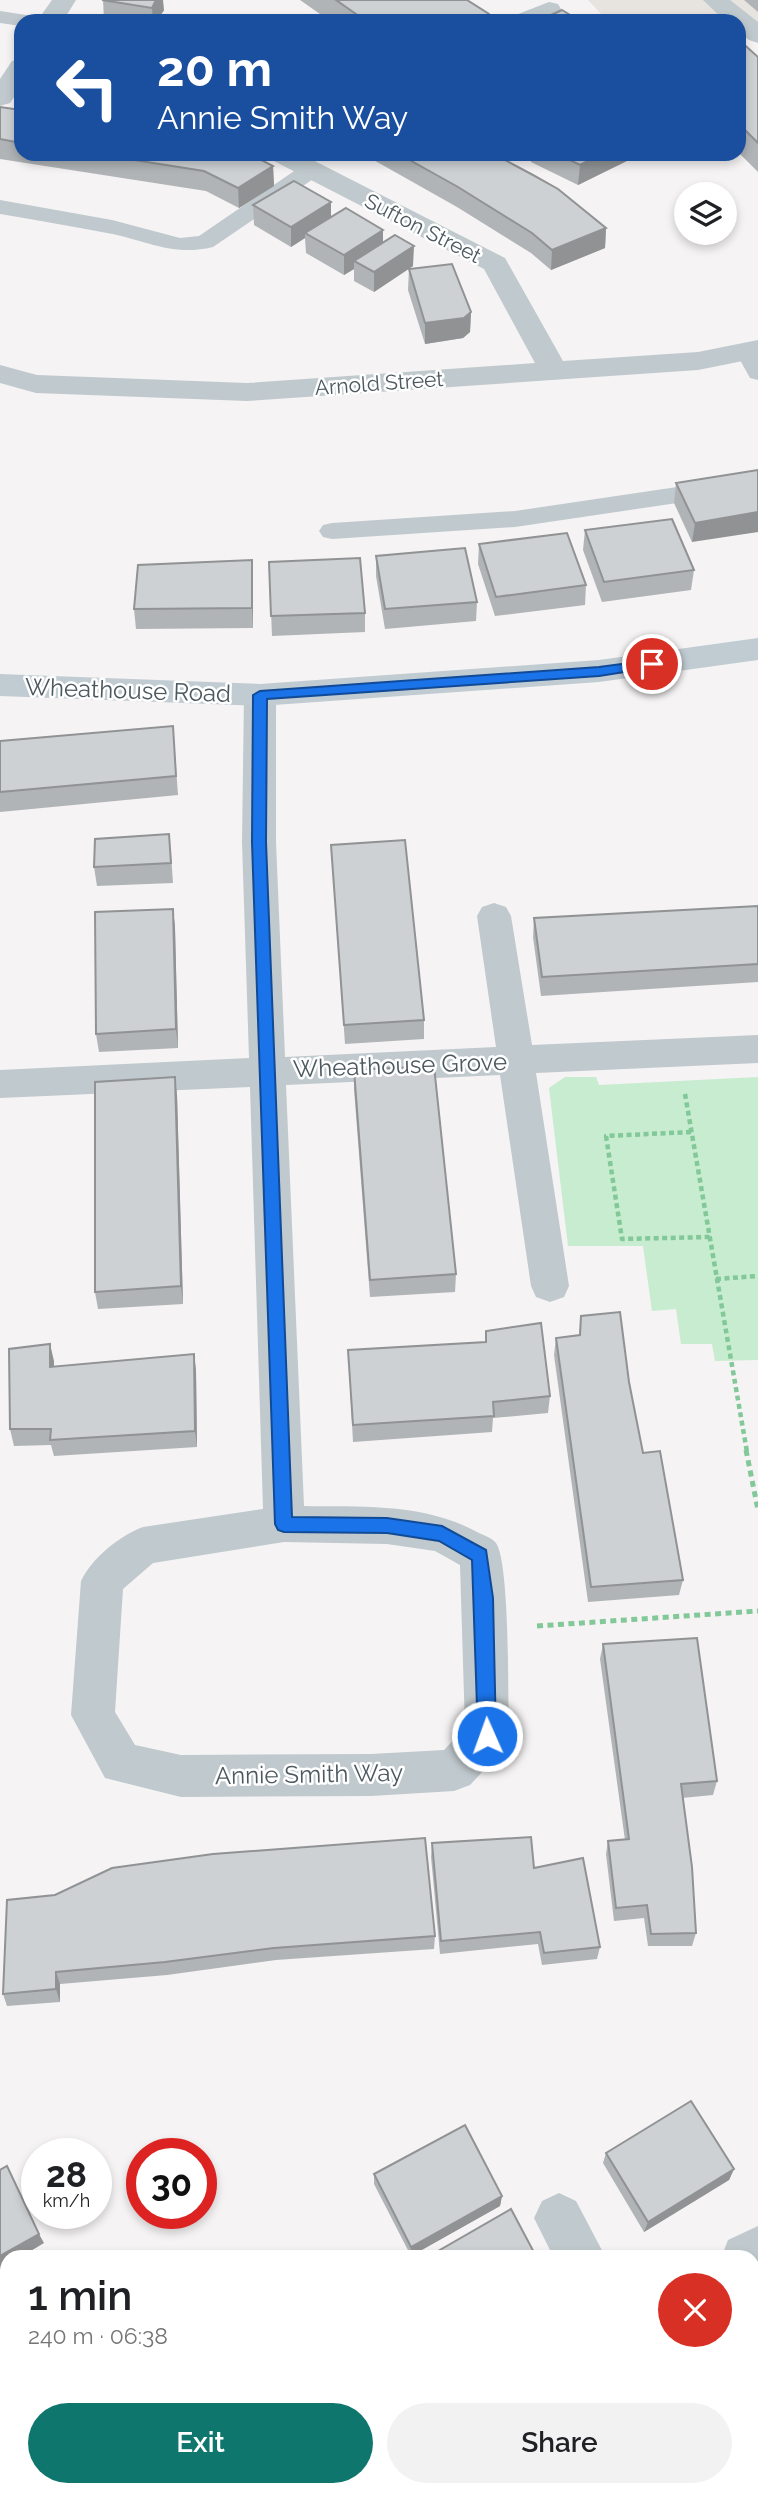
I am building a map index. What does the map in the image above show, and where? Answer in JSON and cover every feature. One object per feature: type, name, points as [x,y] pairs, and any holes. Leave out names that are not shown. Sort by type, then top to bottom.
[{"type":"street","points":[[715,0],[732,14]]},
{"type":"street","points":[[538,14],[549,9]]},
{"type":"street","points":[[0,97],[14,76]]},
{"type":"street","name":"Sufton Street","points":[[294,161],[495,264],[554,371]]},
{"type":"street","name":"Arnold Street","points":[[0,374],[36,384],[247,392],[754,358]]},
{"type":"street","name":"Wheathouse Road","points":[[0,685],[260,695],[599,671],[758,649]]},
{"type":"street","points":[[260,695],[259,842],[284,1524]]},
{"type":"street","points":[[494,916],[518,1059],[550,1286]]},
{"type":"street","name":"Wheathouse Grove","points":[[0,1084],[758,1049]]},
{"type":"street","name":"Annie Smith Way","points":[[284,1524],[387,1526],[442,1534],[480,1555],[487,1736],[454,1770],[371,1775],[181,1776],[121,1763],[93,1715],[102,1581],[143,1546],[284,1524]]},
{"type":"lane","points":[[0,207],[112,227],[180,245],[205,242],[311,170]]},
{"type":"lane","points":[[332,531],[515,519],[758,483]]},
{"type":"path","points":[[678,1052],[758,1510]]},
{"type":"path","points":[[691,1132],[606,1136],[622,1239],[710,1237]]},
{"type":"path","points":[[716,1279],[758,1276]]},
{"type":"path","points":[[484,1630],[758,1611]]},
{"type":"shaded area","points":[[588,0],[758,0],[758,29],[746,33],[746,14],[601,14]]},
{"type":"green space","points":[[565,1077],[596,1077],[599,1085],[758,1077],[758,1360],[715,1361],[712,1344],[681,1344],[676,1309],[652,1311],[643,1246],[568,1246],[549,1088]]},
{"type":"building","points":[[102,0],[156,0],[152,8]]},
{"type":"building","points":[[336,0],[467,0],[489,14],[356,14]]},
{"type":"building","points":[[746,46],[758,57],[758,143],[746,131]]},
{"type":"building","points":[[0,107],[14,109],[14,142],[0,139]]},
{"type":"building","points":[[140,161],[263,161],[273,166],[238,188],[204,171]]},
{"type":"building","points":[[412,161],[507,161],[558,189],[606,228],[552,250],[532,233]]},
{"type":"building","points":[[572,161],[588,161],[580,165]]},
{"type":"building","points":[[294,181],[331,202],[291,227],[253,205]]},
{"type":"building","points":[[346,208],[383,230],[344,255],[305,233]]},
{"type":"building","points":[[395,235],[414,246],[374,272],[354,261]]},
{"type":"building","points":[[452,264],[471,312],[464,318],[425,323],[409,269]]},
{"type":"building","points":[[758,470],[758,512],[695,523],[676,483]]},
{"type":"building","points":[[672,519],[694,570],[604,582],[585,530]]},
{"type":"building","points":[[567,533],[586,585],[496,597],[479,544]]},
{"type":"building","points":[[465,548],[477,602],[385,609],[376,556]]},
{"type":"building","points":[[360,558],[365,613],[271,616],[269,562]]},
{"type":"building","points":[[252,560],[252,608],[134,609],[138,565]]},
{"type":"building","points":[[173,726],[176,776],[0,792],[0,741]]},
{"type":"building","points":[[169,834],[171,863],[94,867],[95,839]]},
{"type":"building","points":[[405,840],[424,1020],[344,1025],[331,845]]},
{"type":"building","points":[[758,906],[758,964],[542,977],[534,918]]},
{"type":"building","points":[[173,909],[176,1029],[96,1034],[95,912]]},
{"type":"building","points":[[434,1066],[456,1274],[370,1280],[354,1070]]},
{"type":"building","points":[[175,1077],[181,1286],[95,1292],[95,1082]]},
{"type":"building","points":[[620,1312],[629,1382],[643,1453],[660,1451],[683,1580],[591,1587],[556,1338],[580,1335],[581,1316]]},
{"type":"building","points":[[541,1323],[550,1396],[493,1402],[494,1416],[353,1425],[348,1350],[486,1342],[486,1331]]},
{"type":"building","points":[[50,1344],[50,1367],[194,1354],[195,1431],[50,1440],[51,1429],[10,1429],[9,1349]]},
{"type":"building","points":[[697,1638],[717,1781],[681,1784],[692,1867],[696,1933],[651,1934],[647,1905],[616,1908],[608,1841],[629,1839],[603,1644]]},
{"type":"building","points":[[531,1837],[534,1868],[583,1858],[600,1947],[544,1953],[540,1932],[441,1941],[432,1843]]},
{"type":"building","points":[[425,1838],[435,1936],[274,1948],[56,1972],[56,1989],[3,1994],[7,1900],[55,1895],[112,1868],[213,1854]]},
{"type":"building","points":[[691,2101],[734,2169],[648,2222],[606,2153]]},
{"type":"building","points":[[465,2125],[502,2196],[411,2247],[374,2174]]},
{"type":"building","points":[[7,2166],[21,2196],[21,2229],[37,2229],[39,2234],[11,2250],[0,2250],[0,2170]]},
{"type":"building","points":[[511,2209],[533,2250],[440,2250]]},
{"type":"route","points":[[487,1736],[484,1598],[480,1555],[442,1534],[387,1526],[284,1524],[259,842],[260,695],[599,671],[652,664]]}]
